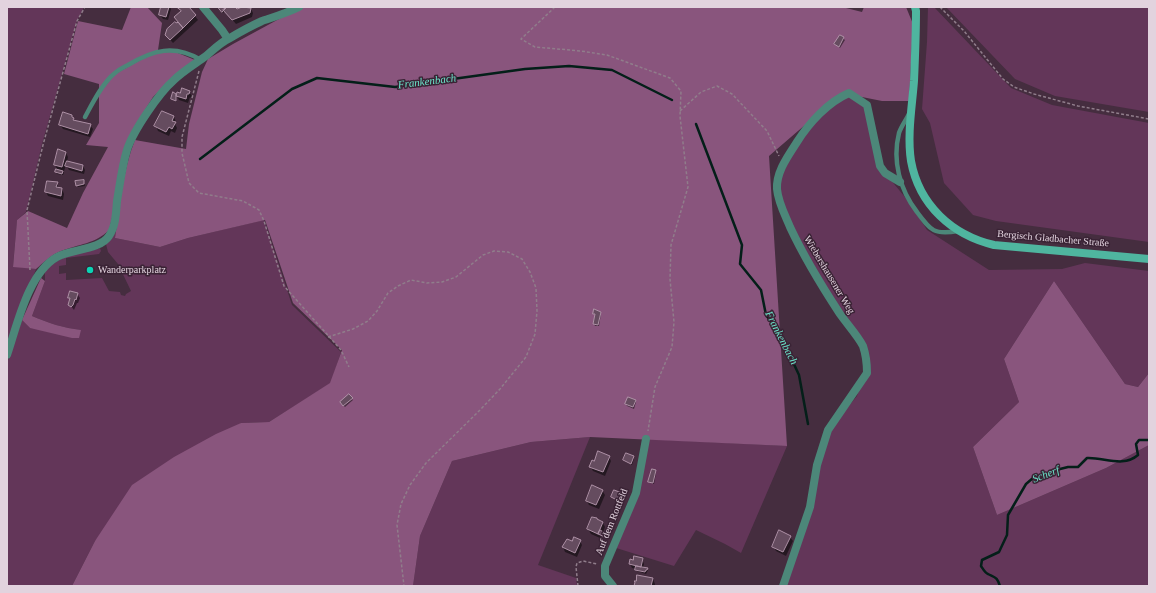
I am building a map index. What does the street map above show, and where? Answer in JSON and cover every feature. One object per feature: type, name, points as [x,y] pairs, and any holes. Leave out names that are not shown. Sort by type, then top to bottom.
[{"type":"main road","name":"Bergisch Gladbacher Straße","points":[[915,7],[916,57],[912,109],[911,153],[917,180],[932,208],[946,222],[958,231],[982,242],[1005,246],[1091,252],[1149,259]]},
{"type":"street","points":[[203,7],[228,39]]},
{"type":"street","points":[[7,355],[35,281],[44,267],[58,256],[88,248],[101,243],[108,238],[115,219],[122,170],[128,149],[135,133],[156,100],[165,89],[174,79],[228,39],[260,22],[299,7]]},
{"type":"street","name":"Wiebershausener Weg","points":[[783,586],[810,507],[817,465],[828,430],[867,373],[867,368],[863,346],[821,286],[802,253],[783,211],[777,189],[779,175],[785,159],[802,134],[821,113],[840,96],[849,93],[867,104],[880,166],[885,173],[900,182]]},
{"type":"street","name":"Auf dem Rottfeld","points":[[613,586],[605,576],[605,566],[636,492],[646,439]]},
{"type":"lane","points":[[85,117],[94,98],[114,73],[155,51],[173,50],[201,60]]},
{"type":"lane","points":[[912,109],[900,133],[897,153],[897,168],[900,182],[909,202],[928,227],[940,233],[958,231]]},
{"type":"path","points":[[35,281],[31,274],[28,252],[27,210],[77,21],[85,7]]},
{"type":"path","points":[[555,7],[521,39],[535,47],[607,55],[670,78],[681,91],[680,111],[688,187],[671,245],[670,279],[674,322],[672,347],[655,387],[646,439]]},
{"type":"path","points":[[940,7],[964,31],[1003,79],[1014,87],[1078,106],[1149,119]]},
{"type":"path","points":[[201,60],[202,63],[182,137],[182,153],[190,183],[199,193],[243,202],[259,210],[264,221],[284,286],[341,350],[349,367]]},
{"type":"path","points":[[680,111],[701,92],[717,86],[732,94],[767,132],[778,154],[782,168]]},
{"type":"path","points":[[328,337],[353,329],[368,321],[377,311],[388,293],[398,286],[411,280],[427,284],[442,282],[456,277],[483,255],[494,251],[508,252],[522,259],[530,272],[536,288],[537,311],[535,334],[526,357],[485,405],[426,463],[410,485],[401,504],[396,525],[404,586]]},
{"type":"path","points":[[578,586],[577,563],[583,561],[605,566]]},
{"type":"shaded area","points":[[7,7],[84,7],[77,21],[42,144],[26,212],[17,220],[13,266],[36,269],[7,347]]},
{"type":"shaded area","points":[[131,7],[147,7],[162,23],[158,50],[114,73],[99,91],[99,84],[64,74],[78,21],[122,30]]},
{"type":"shaded area","points":[[301,7],[842,7],[862,12],[864,7],[906,7],[913,24],[909,101],[882,101],[842,93],[769,156],[787,446],[590,437],[531,442],[452,461],[420,536],[413,586],[72,586],[95,541],[132,485],[174,457],[216,434],[241,423],[269,422],[330,383],[342,350],[293,303],[265,220],[188,238],[160,247],[115,238],[125,176],[135,140],[186,149],[189,124],[202,72],[208,59]]},
{"type":"shaded area","points":[[928,7],[934,7],[1011,88],[1052,105],[1149,123],[1149,242],[996,221],[973,215],[944,183],[930,123],[922,109]]},
{"type":"shaded area","points":[[946,7],[1149,7],[1149,112],[1055,96],[1015,79]]},
{"type":"shaded area","points":[[173,51],[195,60],[171,79],[153,97],[135,126],[109,230],[104,235],[92,241],[58,252],[36,269],[13,267],[17,220],[28,211],[67,228],[83,193],[108,147],[86,145],[99,123],[99,93],[115,74],[155,52]]},
{"type":"shaded area","points":[[840,96],[858,98],[867,105],[885,173],[909,202],[927,230],[989,270],[1062,269],[1085,263],[1149,271],[1149,373],[1138,387],[1125,384],[1054,281],[1004,359],[1019,402],[973,447],[997,515],[1106,468],[1149,445],[1149,586],[783,586],[829,430],[857,396],[868,362],[848,323],[821,285],[780,205],[779,175],[802,134]]},
{"type":"shaded area","points":[[264,220],[292,305],[341,352],[331,383],[269,422],[241,423],[95,541],[72,586],[7,586],[7,363],[22,320],[30,328],[81,330],[56,325],[32,316],[45,281],[45,271],[58,261],[70,255],[100,248],[101,251],[99,254],[66,258],[66,265],[59,266],[59,274],[66,273],[66,280],[102,278],[109,291],[120,292],[121,295],[125,296],[131,291],[118,264],[108,252],[106,244],[116,232],[115,238],[160,247],[188,238]]},
{"type":"shaded area","points":[[41,278],[45,281],[32,316],[56,325],[81,330],[79,338],[72,338],[30,328],[22,320]]},
{"type":"shaded area","points":[[1054,281],[1125,384],[1138,387],[1149,373],[1149,445],[1106,468],[997,515],[973,447],[1019,402],[1004,359]]},
{"type":"shaded area","points":[[590,437],[538,565],[576,578],[577,586],[413,586],[420,536],[452,461],[531,442]]},
{"type":"shaded area","points":[[646,439],[787,446],[741,553],[696,530],[674,566],[613,547],[636,493]]},
{"type":"building","points":[[161,7],[169,7],[166,17],[159,15]]},
{"type":"building","points":[[177,7],[189,7],[196,15],[183,28],[174,17],[181,11]]},
{"type":"building","points":[[218,7],[227,7],[222,12]]},
{"type":"building","points":[[227,7],[235,7],[237,9],[242,7],[251,8],[250,13],[232,20],[223,10]]},
{"type":"building","points":[[175,22],[178,22],[183,28],[170,40],[165,35],[167,29]]},
{"type":"building","points":[[840,35],[844,37],[839,47],[834,44]]},
{"type":"building","points":[[182,88],[190,91],[189,94],[187,94],[186,99],[176,96],[177,92],[180,93]]},
{"type":"building","points":[[173,92],[176,94],[176,101],[171,99]]},
{"type":"building","points":[[162,111],[174,116],[172,121],[176,122],[172,129],[169,127],[166,132],[154,126]]},
{"type":"building","points":[[63,112],[72,115],[74,118],[73,120],[91,124],[88,134],[59,125]]},
{"type":"building","points":[[58,149],[66,152],[62,167],[54,165]]},
{"type":"building","points":[[67,161],[83,165],[82,171],[65,166]]},
{"type":"building","points":[[56,169],[63,171],[62,174],[55,172]]},
{"type":"building","points":[[84,180],[84,184],[76,186],[75,181]]},
{"type":"building","points":[[47,181],[58,182],[56,187],[62,188],[61,196],[45,192]]},
{"type":"building","points":[[70,291],[78,293],[76,300],[75,299],[71,307],[68,305]]},
{"type":"building","points":[[594,309],[601,312],[598,325],[593,324],[595,314],[593,314]]},
{"type":"building","points":[[349,394],[353,398],[343,406],[340,402]]},
{"type":"building","points":[[628,397],[636,400],[633,407],[625,404]]},
{"type":"building","points":[[598,451],[610,456],[603,472],[589,467],[592,460],[594,461]]},
{"type":"building","points":[[626,453],[634,456],[631,464],[623,460]]},
{"type":"building","points":[[652,469],[656,470],[653,483],[648,482]]},
{"type":"building","points":[[592,485],[603,490],[596,505],[586,501]]},
{"type":"building","points":[[614,490],[622,493],[619,501],[611,497]]},
{"type":"building","points":[[592,517],[603,522],[598,534],[587,529]]},
{"type":"building","points":[[600,530],[607,534],[605,537],[598,534]]},
{"type":"building","points":[[779,530],[791,536],[783,552],[772,547]]},
{"type":"building","points":[[574,537],[581,540],[575,553],[562,547],[567,539],[572,541]]},
{"type":"building","points":[[634,556],[643,558],[641,567],[629,564],[630,559],[633,560]]},
{"type":"building","points":[[636,566],[648,568],[645,572],[635,570]]},
{"type":"building","points":[[637,575],[653,578],[651,586],[634,586],[634,581],[636,581]]},
{"type":"waterway","name":"Frankenbach","points":[[200,159],[292,89],[317,78],[395,87],[525,69],[569,66],[612,70],[672,100]]},
{"type":"waterway","name":"Frankenbach","points":[[696,124],[742,245],[740,264],[761,290],[766,315],[780,334],[799,375],[808,424]]},
{"type":"waterway","name":"Scherf","points":[[1000,586],[996,578],[983,570],[981,566],[982,560],[999,552],[1007,535],[1008,515],[1026,484],[1033,478],[1046,475],[1060,469],[1078,467],[1087,458],[1113,461],[1126,461],[1132,459],[1138,455],[1136,444],[1139,440],[1149,440]]},
{"type":"place","name":"Wanderparkplatz","points":[[90,270]]}]
